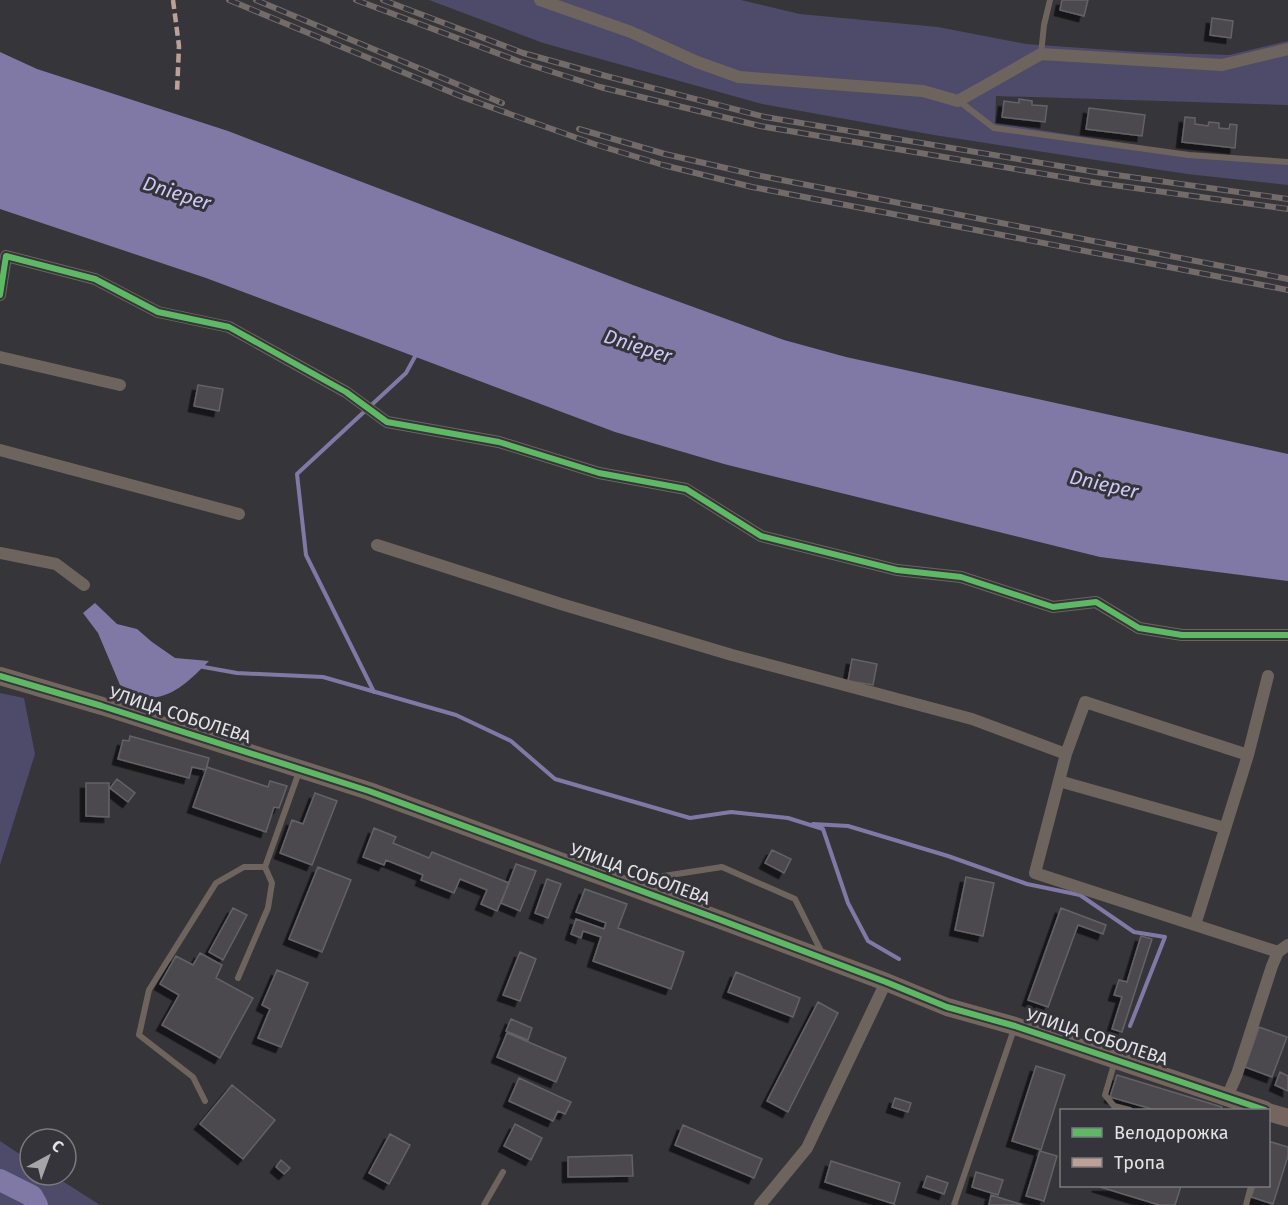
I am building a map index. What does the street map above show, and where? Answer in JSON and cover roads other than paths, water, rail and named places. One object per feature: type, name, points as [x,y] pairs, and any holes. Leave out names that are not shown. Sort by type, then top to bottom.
[{"type":"street","points":[[540,0],[631,32],[697,62],[739,77],[924,91],[958,101],[1041,54],[1222,65],[1288,49]]},
{"type":"street","points":[[0,295],[6,256],[95,279],[158,312],[229,327],[346,392],[387,422],[499,442],[598,473],[686,489],[761,536],[897,570],[961,577],[1053,607],[1096,602],[1139,628],[1182,635],[1288,635]]},
{"type":"street","points":[[0,357],[120,385]]},
{"type":"street","points":[[0,450],[239,514]]},
{"type":"street","points":[[377,545],[561,604],[732,655],[972,719],[1066,754]]},
{"type":"street","points":[[0,553],[56,564],[84,585]]},
{"type":"street","name":"УЛИЦА СОБОЛЕВА","points":[[0,676],[369,791],[619,882],[947,1006],[1015,1026],[1261,1109]]},
{"type":"street","points":[[1195,925],[1248,755],[1268,676]]},
{"type":"street","points":[[1227,1097],[1283,948],[1195,925],[1035,873],[1066,754],[1085,702],[1248,755]]},
{"type":"street","points":[[1059,781],[1225,828]]},
{"type":"street","points":[[759,1205],[807,1148],[886,982]]},
{"type":"street","name":"УЛИЦА СОБОЛЕВА","points":[[1270,1112],[1288,1118]]},
{"type":"lane","points":[[1041,54],[1050,0]]},
{"type":"lane","points":[[958,101],[994,128],[1189,155],[1288,162]]},
{"type":"lane","points":[[238,978],[268,908],[272,883],[265,867],[300,769]]},
{"type":"lane","points":[[205,1101],[193,1077],[139,1035],[149,990],[216,883],[244,867],[265,867]]},
{"type":"lane","points":[[619,882],[722,867],[795,899],[825,959]]},
{"type":"lane","points":[[954,1205],[1015,1026]]},
{"type":"lane","points":[[1115,1059],[1105,1095],[1114,1106],[1126,1109]]},
{"type":"lane","points":[[484,1205],[503,1172]]},
{"type":"lane","points":[[1246,1205],[1250,1187]]},
{"type":"water","name":"Dnieper","points":[[0,52],[37,69],[228,131],[784,340],[846,357],[1288,454],[1288,581],[1100,557],[724,464],[615,432],[206,278],[0,209]]},
{"type":"water","points":[[95,603],[117,624],[137,629],[175,658],[209,661],[173,692],[155,697],[136,694],[120,685],[98,633],[83,613]]},
{"type":"waterway","points":[[374,692],[306,555],[297,474],[406,373],[417,353]]},
{"type":"waterway","points":[[198,666],[237,673],[323,677],[456,715],[511,741],[555,779],[690,818],[731,812],[788,818],[823,829],[848,903],[868,941],[899,959]]},
{"type":"waterway","points":[[813,824],[848,826],[948,856],[1027,884],[1080,895],[1134,932],[1165,937],[1130,1026]]},
{"type":"waterway","points":[[0,1180],[32,1196],[37,1205]]},
{"type":"railway","points":[[229,0],[465,98],[594,144],[663,165],[752,187],[1288,290]]},
{"type":"railway","points":[[256,0],[502,103]]},
{"type":"railway","points":[[356,0],[518,61],[600,87],[760,126],[1098,183],[1288,209]]},
{"type":"railway","points":[[383,0],[523,53],[765,117],[1102,173],[1288,199]]},
{"type":"railway","points":[[579,129],[665,154],[756,175],[1288,279]]}]
